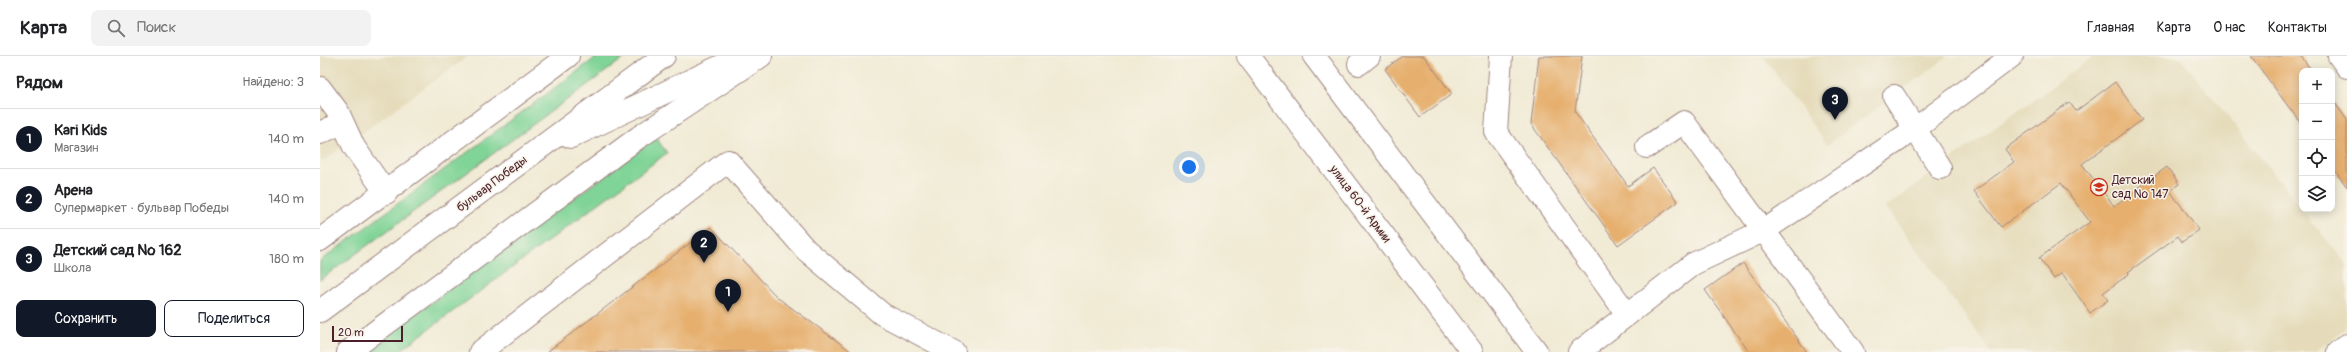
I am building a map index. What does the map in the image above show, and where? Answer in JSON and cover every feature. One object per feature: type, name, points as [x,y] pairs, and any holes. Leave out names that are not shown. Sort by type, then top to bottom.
[{"type":"main road","points":[[320,240],[386,193],[568,56]]},
{"type":"main road","name":"бульвар Победы","points":[[320,311],[664,56]]},
{"type":"main road","points":[[526,158],[742,56]]},
{"type":"main road","points":[[348,352],[639,136],[760,56]]},
{"type":"main road","name":"улица 60-й Армии","points":[[1248,56],[1472,352]]},
{"type":"main road","points":[[1314,56],[1537,352]]},
{"type":"main road","points":[[1501,56],[1496,132],[1627,314]]},
{"type":"main road","points":[[1579,352],[1693,264],[1765,230],[1915,129],[2012,56]]},
{"type":"main road","points":[[2339,56],[2347,67]]},
{"type":"main road","points":[[320,88],[338,112],[341,123],[354,147],[386,193]]},
{"type":"main road","points":[[1894,96],[1940,168]]},
{"type":"main road","points":[[1647,147],[1684,122],[1854,352]]},
{"type":"main road","points":[[320,133],[341,123]]},
{"type":"main road","points":[[480,352],[728,161],[806,250],[882,314],[954,352]]},
{"type":"main road","points":[[2338,352],[2347,346]]},
{"type":"shaded area","points":[[320,56],[468,56],[322,162],[320,156]]},
{"type":"shaded area","points":[[1763,56],[1949,56],[1827,145]]},
{"type":"shaded area","name":"Детский сад № 147","points":[[2094,56],[2179,56],[2299,205],[2299,212],[2304,212],[2347,265],[2347,328],[2315,352],[1991,352],[1886,207]]},
{"type":"green space","points":[[598,56],[627,56],[320,280],[320,261]]},
{"type":"green space","points":[[656,138],[667,153],[398,352],[364,352]]},
{"type":"building","points":[[1403,56],[1424,56],[1452,94],[1420,117],[1385,69]]},
{"type":"building","points":[[1539,56],[1582,56],[1575,112],[1628,186],[1653,168],[1678,202],[1618,245],[1531,124]]},
{"type":"building","points":[[2251,56],[2301,56],[2310,68],[2299,68],[2299,121]]},
{"type":"building","points":[[2115,82],[2142,120],[2082,164],[2114,206],[2167,167],[2179,184],[2170,191],[2199,230],[2182,242],[2178,236],[2128,272],[2129,274],[2103,293],[2108,300],[2090,313],[2062,273],[2054,279],[2039,258],[2090,222],[2061,183],[2001,227],[1974,191],[2014,162],[2005,149],[2069,102],[2076,111]]},
{"type":"building","points":[[2335,103],[2347,120],[2347,187],[2335,171]]},
{"type":"building","points":[[711,227],[778,298],[852,352],[547,352]]},
{"type":"building","points":[[1743,263],[1807,352],[1749,352],[1705,290]]},
{"type":"place","name":"Детский сад № 162","points":[[1835,120]]},
{"type":"place","name":"Детский сад № 147","points":[[2099,187]]},
{"type":"place","name":"Арена","points":[[704,263]]},
{"type":"place","name":"Kari Kids","points":[[728,312]]}]
